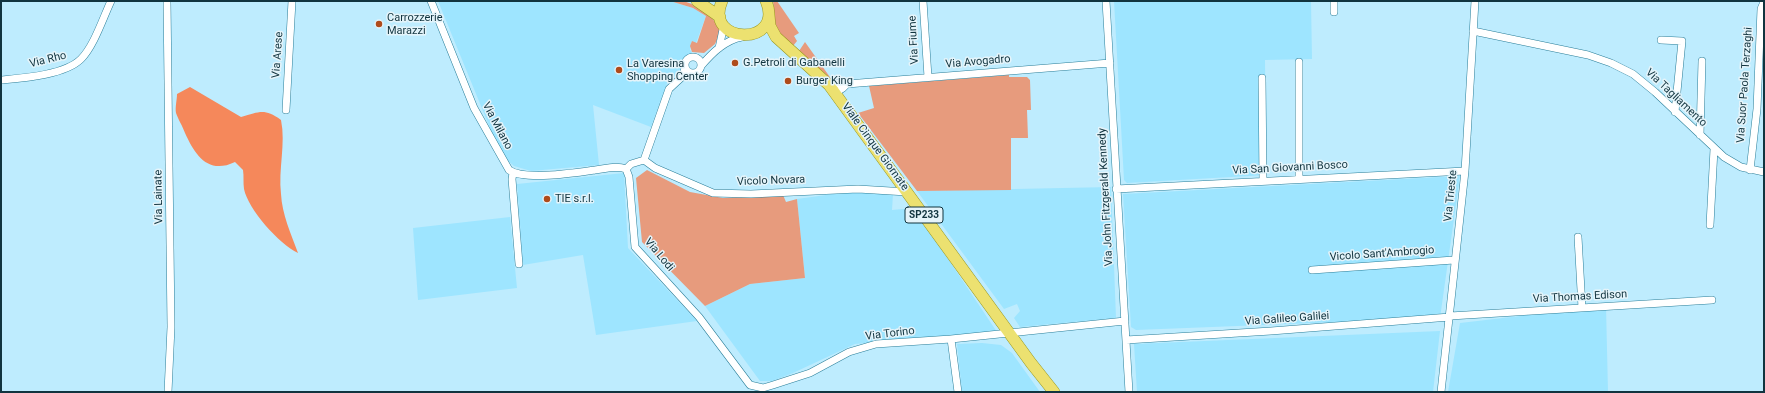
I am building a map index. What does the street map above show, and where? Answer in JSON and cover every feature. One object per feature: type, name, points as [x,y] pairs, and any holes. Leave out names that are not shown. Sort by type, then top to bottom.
[{"type":"main road","name":"SP233","points":[[697,1],[722,21],[733,34],[749,35],[762,29],[768,6]]},
{"type":"main road","points":[[700,1],[717,1]]},
{"type":"main road","points":[[722,1],[720,8],[722,21]]},
{"type":"main road","name":"Viale Cinque Giornate","points":[[768,6],[770,26],[776,37],[814,70],[832,89],[1009,333],[1054,392]]},
{"type":"main road","name":"Viale Cinque Giornate","points":[[749,35],[772,40],[814,70]]},
{"type":"main road","name":"Viale Cinque Giornate","points":[[1031,363],[1049,392]]},
{"type":"street","name":"Via Rho","points":[[1,80],[59,70],[73,65],[82,58],[91,43],[111,1]]},
{"type":"street","name":"Via Lainate","points":[[167,1],[171,327],[168,392]]},
{"type":"street","name":"Via Arese","points":[[286,110],[292,1]]},
{"type":"street","name":"Via Milano","points":[[431,1],[474,108],[505,165],[513,174]]},
{"type":"street","name":"Via Fiume","points":[[923,1],[928,77]]},
{"type":"street","name":"Via John Fitzgerald Kennedy","points":[[1106,1],[1129,392]]},
{"type":"street","points":[[1334,1],[1334,12]]},
{"type":"street","name":"Via Trieste","points":[[1440,392],[1450,316],[1454,260],[1465,171],[1475,1]]},
{"type":"street","name":"Via Suor Paola Terzaghi","points":[[1750,170],[1757,109],[1761,9],[1764,2]]},
{"type":"street","points":[[719,48],[722,21]]},
{"type":"street","name":"Via Tagliamento","points":[[1473,31],[1588,55],[1611,63],[1633,74],[1655,92],[1714,150],[1733,164],[1750,170],[1764,172]]},
{"type":"street","points":[[679,80],[695,73],[719,48],[735,38],[749,35]]},
{"type":"street","points":[[1661,40],[1682,42],[1675,112]]},
{"type":"street","points":[[519,264],[512,179],[513,174],[522,176],[559,174],[617,167],[626,169],[631,164],[644,160],[669,89],[683,76],[688,58],[711,55]]},
{"type":"street","points":[[696,57],[700,59],[701,66]]},
{"type":"street","points":[[1700,135],[1702,61]]},
{"type":"street","points":[[1299,62],[1299,179]]},
{"type":"street","name":"Via Avogadro","points":[[832,89],[843,88],[847,84],[1110,63]]},
{"type":"street","points":[[685,67],[688,71],[695,73]]},
{"type":"street","points":[[1262,78],[1263,181]]},
{"type":"street","points":[[1710,225],[1714,150]]},
{"type":"street","name":"Vicolo Novara","points":[[644,160],[656,168],[713,193],[751,194],[858,189],[907,192]]},
{"type":"street","name":"Via Lodi","points":[[626,169],[629,177],[635,247],[699,317],[750,385],[757,387]]},
{"type":"street","name":"Via San Giovanni Bosco","points":[[1116,189],[1465,171]]},
{"type":"street","points":[[1578,237],[1582,308]]},
{"type":"street","name":"Vicolo Sant'Ambrogio","points":[[1312,270],[1454,260]]},
{"type":"street","name":"Via Thomas Edison","points":[[1450,316],[1712,300]]},
{"type":"street","name":"Via Galileo Galilei","points":[[1126,340],[1271,331],[1450,316]]},
{"type":"street","name":"Via Torino","points":[[757,387],[763,388],[810,373],[848,352],[876,344],[951,339],[1124,322]]},
{"type":"street","points":[[951,339],[958,392]]},
{"type":"shaded area","points":[[438,1],[670,1],[693,8],[706,16],[696,43],[692,41],[690,50],[692,52],[678,73],[667,83],[651,127],[593,105],[599,165],[531,171],[514,166],[501,155]]},
{"type":"shaded area","points":[[670,1],[681,1],[694,5],[706,13],[719,28],[720,33],[715,44],[704,53],[692,52],[690,46],[692,41],[697,43],[706,16],[693,8]]},
{"type":"shaded area","points":[[773,1],[777,1],[799,33],[794,36],[797,41],[793,46],[775,29]]},
{"type":"shaded area","points":[[1114,1],[1311,1],[1312,59],[1265,60],[1266,175],[1127,183],[1124,180]]},
{"type":"shaded area","points":[[805,42],[832,80],[799,51]]},
{"type":"shaded area","points":[[1009,75],[1009,77],[1027,77],[1030,80],[1031,110],[1027,110],[1028,138],[1011,138],[1011,190],[917,191],[858,113],[874,108],[869,86]]},
{"type":"shaded area","points":[[190,87],[241,117],[266,112],[281,120],[283,138],[280,185],[283,209],[298,253],[282,242],[265,225],[251,206],[244,189],[243,170],[235,162],[217,166],[210,164],[204,161],[193,149],[176,113],[177,94]]},
{"type":"shaded area","points":[[647,170],[690,192],[723,198],[783,195],[786,202],[797,199],[805,278],[750,284],[705,306],[642,242],[636,178]]},
{"type":"shaded area","points":[[624,173],[628,248],[697,321],[596,335],[583,255],[523,265],[517,184]]},
{"type":"shaded area","points":[[1460,176],[1440,318],[1136,330],[1131,327],[1123,194]]},
{"type":"shaded area","points":[[1111,187],[1116,318],[1020,327],[1014,318],[1020,311],[1017,304],[1004,309],[917,191]]},
{"type":"shaded area","points":[[848,192],[893,194],[892,210],[914,208],[997,332],[855,344],[793,373],[772,381],[760,381],[705,306],[750,284],[805,278],[797,199]]},
{"type":"shaded area","points":[[510,217],[517,288],[418,300],[413,228]]},
{"type":"shaded area","points":[[1606,306],[1608,392],[1448,392],[1460,323]]},
{"type":"shaded area","points":[[1440,331],[1433,392],[1137,392],[1134,344]]},
{"type":"shaded area","points":[[982,343],[1001,345],[1012,353],[1040,392],[962,392],[957,344]]},
{"type":"place","name":"Carrozzerie Marazzi","points":[[379,24]]},
{"type":"place","name":"G.Petroli di Gabanelli","points":[[735,63]]},
{"type":"place","name":"La Varesina Shopping Center","points":[[619,70]]},
{"type":"place","name":"Burger King","points":[[788,81]]},
{"type":"place","name":"TIE s.r.l.","points":[[547,199]]}]
